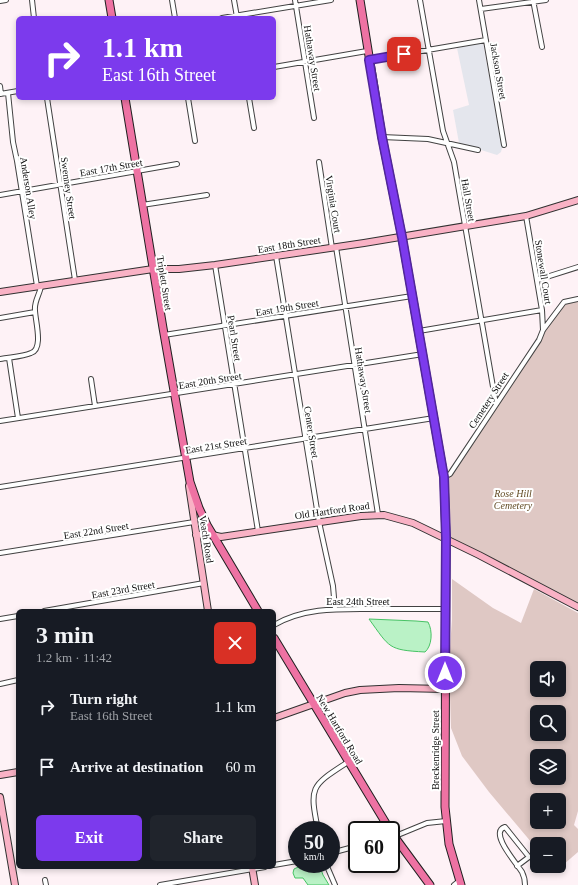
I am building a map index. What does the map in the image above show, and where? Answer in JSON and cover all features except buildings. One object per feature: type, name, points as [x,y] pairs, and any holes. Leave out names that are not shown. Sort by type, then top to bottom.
[{"type":"main road","points":[[109,0],[112,16]]},
{"type":"main road","name":"Breckenridge Street","points":[[360,0],[382,137],[402,237],[444,477],[446,538],[446,822],[458,884]]},
{"type":"main road","name":"Triplett Street","points":[[125,100],[187,470]]},
{"type":"main road","points":[[187,470],[198,504],[213,536],[257,609]]},
{"type":"main road","name":"New Hartford Road","points":[[276,641],[383,821]]},
{"type":"main road","name":"New Hartford Road","points":[[400,846],[430,885]]},
{"type":"street","points":[[0,1],[6,0]]},
{"type":"street","points":[[32,0],[34,16]]},
{"type":"street","points":[[172,0],[175,16]]},
{"type":"street","points":[[234,0],[236,16]]},
{"type":"street","name":"Hathaway Street","points":[[295,0],[314,118]]},
{"type":"street","points":[[241,16],[331,0]]},
{"type":"street","name":"Hall Street","points":[[420,0],[443,131],[454,162],[496,404]]},
{"type":"street","name":"Jackson Street","points":[[479,0],[504,145]]},
{"type":"street","points":[[481,9],[546,0]]},
{"type":"street","points":[[533,1],[542,47]]},
{"type":"street","points":[[369,60],[486,40]]},
{"type":"street","points":[[276,67],[367,50]]},
{"type":"street","points":[[0,86],[1,94],[16,91]]},
{"type":"street","name":"Anderson Alley","points":[[8,93],[13,142],[39,286]]},
{"type":"street","name":"Swenney Street","points":[[47,100],[75,280]]},
{"type":"street","points":[[188,100],[196,141]]},
{"type":"street","points":[[249,100],[254,128]]},
{"type":"street","points":[[382,137],[428,139],[478,150]]},
{"type":"street","name":"Virginia Court","points":[[319,162],[334,248]]},
{"type":"street","name":"East 17th Street","points":[[0,195],[177,164]]},
{"type":"street","points":[[142,205],[207,195]]},
{"type":"street","name":"East 18th Street","points":[[0,292],[153,269],[179,269],[215,265],[466,227],[526,216],[578,200]]},
{"type":"street","name":"Stonewall Court","points":[[526,216],[542,310],[543,330]]},
{"type":"street","name":"Hathaway Street","points":[[334,248],[371,463],[378,514]]},
{"type":"street","name":"Center Street","points":[[276,256],[319,522],[334,586],[335,609]]},
{"type":"street","name":"Pearl Street","points":[[215,265],[258,531]]},
{"type":"street","points":[[537,280],[578,267]]},
{"type":"street","points":[[0,359],[30,354],[36,349],[38,342],[34,307],[40,293],[39,286]]},
{"type":"street","name":"East 19th Street","points":[[164,335],[412,296]]},
{"type":"street","name":"Cemetery Street","points":[[444,477],[450,474],[539,340],[543,330],[564,302],[578,299]]},
{"type":"street","points":[[419,331],[542,310]]},
{"type":"street","points":[[0,318],[35,312]]},
{"type":"street","name":"East 20th Street","points":[[0,421],[423,354]]},
{"type":"street","points":[[8,358],[18,418]]},
{"type":"street","points":[[91,379],[95,406]]},
{"type":"street","name":"East 21st Street","points":[[0,487],[434,418]]},
{"type":"street","name":"Veach Road","points":[[187,470],[208,609]]},
{"type":"street","name":"Old Hartford Road","points":[[197,537],[221,537],[378,514],[391,516],[413,523],[446,538],[578,607]]},
{"type":"street","name":"East 22nd Street","points":[[0,553],[194,522]]},
{"type":"street","name":"East 23rd Street","points":[[56,609],[204,584]]},
{"type":"street","name":"East 24th Street","points":[[276,624],[301,613],[316,610],[445,609]]},
{"type":"street","points":[[0,619],[16,616]]},
{"type":"street","points":[[0,684],[16,680]]},
{"type":"street","points":[[276,717],[345,693],[368,689],[445,689]]},
{"type":"street","points":[[316,821],[313,807],[315,789],[323,778],[348,762]]},
{"type":"street","points":[[0,775],[16,772]]},
{"type":"street","points":[[0,797],[15,885]]},
{"type":"street","points":[[400,831],[427,823],[446,822]]},
{"type":"street","points":[[518,866],[529,857],[505,827],[502,828],[500,830],[501,842],[518,866],[523,873],[525,885]]},
{"type":"street","points":[[276,865],[288,863]]},
{"type":"street","points":[[160,885],[248,869]]},
{"type":"street","points":[[253,869],[255,885]]},
{"type":"street","points":[[330,873],[335,885]]},
{"type":"shaded area","points":[[483,43],[502,148],[501,152],[497,155],[459,143],[453,110],[469,105],[457,48]]},
{"type":"shaded area","points":[[369,619],[428,622],[431,634],[429,646],[425,652],[404,650],[391,646],[381,636]]},
{"type":"shaded area","points":[[293,873],[322,873],[329,885],[308,885],[303,878],[295,878]]},
{"type":"green space","name":"Rose Hill Cemetery","points":[[578,299],[578,607],[446,538],[444,477],[450,474],[564,302]]},
{"type":"green space","points":[[452,579],[493,608],[521,623],[534,589],[578,613],[578,811],[574,825],[578,829],[578,852],[566,862],[566,837],[530,837],[530,841],[489,792],[462,756],[451,728],[449,663],[452,619]]},
{"type":"route","points":[[404,54],[369,60],[444,477],[446,538],[445,673]]}]
